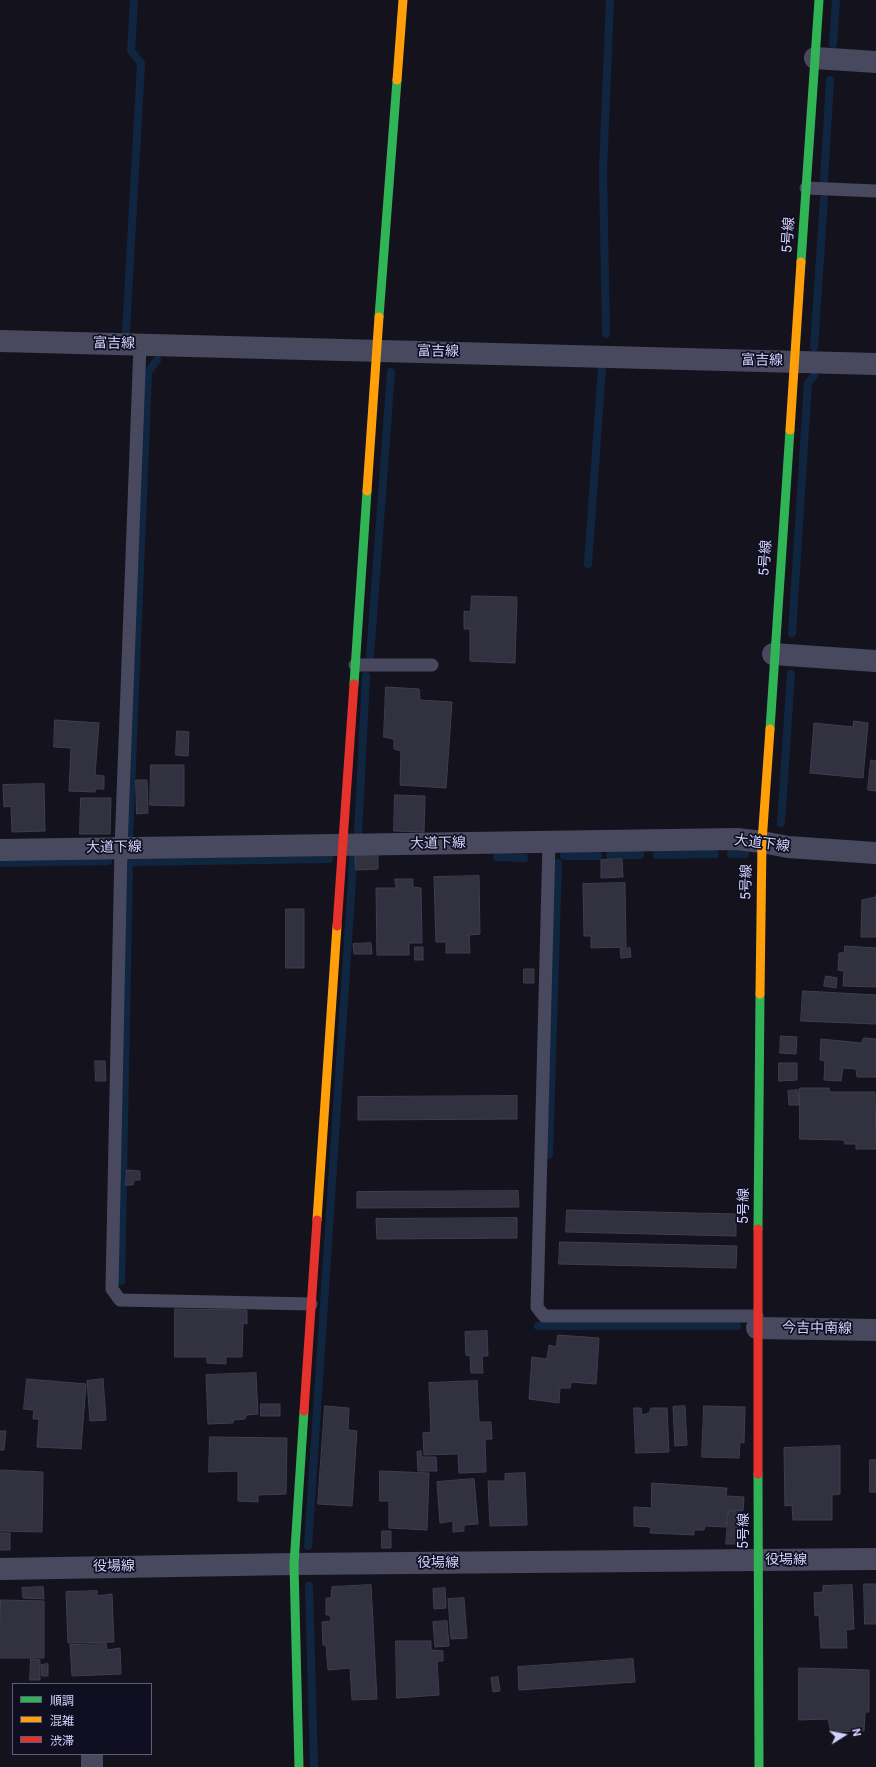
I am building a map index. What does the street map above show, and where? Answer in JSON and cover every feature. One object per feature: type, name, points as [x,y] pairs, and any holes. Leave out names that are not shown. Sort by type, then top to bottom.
[{"type":"street","points":[[299,1767],[294,1564],[376,351],[403,0]]},
{"type":"street","name":"5号線","points":[[759,1767],[757,1322],[762,842],[773,654],[819,0]]},
{"type":"street","points":[[815,58],[876,62]]},
{"type":"street","name":"富吉線","points":[[0,341],[876,364]]},
{"type":"street","points":[[773,654],[876,661]]},
{"type":"street","name":"大道下線","points":[[0,850],[737,840],[762,842],[788,847],[876,853]]},
{"type":"street","name":"今吉中南線","points":[[757,1322],[876,1330]]},
{"type":"street","name":"役場線","points":[[0,1569],[294,1564],[876,1559]]},
{"type":"street","points":[[92,1755],[92,1767]]},
{"type":"lane","points":[[806,188],[876,191]]},
{"type":"lane","points":[[140,345],[121,848],[112,1289],[120,1300],[311,1304]]},
{"type":"lane","points":[[355,665],[432,665]]},
{"type":"lane","points":[[548,843],[537,1307],[544,1316],[757,1322]]},
{"type":"building","points":[[472,596],[517,597],[515,663],[470,661],[470,629],[464,629],[464,611],[470,612]]},
{"type":"building","points":[[386,687],[419,689],[420,700],[452,702],[446,788],[400,785],[401,751],[394,749],[394,739],[384,737]]},
{"type":"building","points":[[55,720],[99,723],[95,775],[104,776],[104,789],[95,789],[95,792],[69,791],[71,748],[54,747]]},
{"type":"building","points":[[854,721],[868,723],[863,778],[810,773],[814,723],[853,727]]},
{"type":"building","points":[[177,731],[189,732],[188,756],[176,755]]},
{"type":"building","points":[[871,760],[876,761],[876,791],[868,790]]},
{"type":"building","points":[[151,765],[184,765],[184,806],[150,805]]},
{"type":"building","points":[[136,780],[147,780],[148,813],[137,814]]},
{"type":"building","points":[[44,784],[45,831],[12,832],[11,806],[4,807],[3,785]]},
{"type":"building","points":[[395,795],[425,796],[424,832],[394,831]]},
{"type":"building","points":[[81,798],[111,798],[110,834],[80,834]]},
{"type":"building","points":[[378,855],[378,869],[356,870],[355,856]]},
{"type":"building","points":[[622,859],[623,877],[601,878],[601,860]]},
{"type":"building","points":[[479,876],[480,934],[469,935],[470,953],[446,953],[446,942],[436,942],[434,877]]},
{"type":"building","points":[[395,879],[413,879],[413,887],[421,888],[422,943],[409,943],[409,955],[377,955],[376,888],[396,888]]},
{"type":"building","points":[[625,883],[626,947],[591,948],[591,936],[584,936],[583,884]]},
{"type":"building","points":[[876,897],[876,937],[861,937],[862,900]]},
{"type":"building","points":[[286,909],[304,909],[304,968],[286,968]]},
{"type":"building","points":[[371,943],[372,954],[354,954],[353,944]]},
{"type":"building","points":[[845,946],[876,948],[876,987],[843,986],[844,971],[838,970],[839,953],[844,953]]},
{"type":"building","points":[[415,947],[423,947],[423,960],[415,960]]},
{"type":"building","points":[[630,948],[631,957],[621,958],[620,949]]},
{"type":"building","points":[[524,969],[534,969],[534,983],[524,983]]},
{"type":"building","points":[[826,976],[837,978],[836,988],[824,986]]},
{"type":"building","points":[[803,991],[876,995],[876,1024],[801,1021]]},
{"type":"building","points":[[781,1036],[797,1037],[796,1054],[780,1053]]},
{"type":"building","points":[[864,1038],[876,1039],[876,1077],[857,1077],[856,1069],[843,1068],[841,1081],[824,1080],[825,1061],[820,1060],[821,1039],[861,1043]]},
{"type":"building","points":[[95,1061],[105,1061],[106,1081],[96,1081]]},
{"type":"building","points":[[779,1063],[797,1063],[797,1080],[779,1081]]},
{"type":"building","points":[[800,1088],[829,1088],[830,1092],[875,1092],[876,1149],[856,1149],[856,1144],[845,1144],[844,1140],[800,1139]]},
{"type":"building","points":[[798,1090],[799,1105],[789,1105],[788,1091]]},
{"type":"building","points":[[517,1096],[517,1119],[358,1120],[358,1097]]},
{"type":"building","points":[[127,1170],[140,1171],[140,1180],[134,1180],[133,1185],[126,1185]]},
{"type":"building","points":[[518,1191],[519,1207],[357,1208],[357,1192]]},
{"type":"building","points":[[567,1210],[736,1214],[736,1236],[566,1232]]},
{"type":"building","points":[[517,1218],[517,1238],[377,1239],[376,1219]]},
{"type":"building","points":[[560,1242],[737,1246],[736,1268],[559,1264]]},
{"type":"building","points":[[175,1309],[247,1310],[247,1324],[243,1323],[242,1357],[226,1357],[226,1364],[207,1363],[207,1357],[175,1357]]},
{"type":"building","points":[[487,1331],[488,1356],[482,1356],[483,1373],[471,1373],[470,1356],[466,1355],[465,1332]]},
{"type":"building","points":[[558,1335],[599,1338],[596,1384],[571,1382],[570,1388],[560,1388],[559,1403],[529,1399],[532,1357],[547,1359],[549,1345],[556,1347]]},
{"type":"building","points":[[256,1373],[258,1414],[246,1415],[245,1419],[233,1420],[233,1423],[208,1424],[206,1375]]},
{"type":"building","points":[[27,1379],[86,1384],[81,1449],[37,1447],[39,1419],[33,1419],[34,1410],[24,1409]]},
{"type":"building","points":[[103,1379],[106,1420],[90,1421],[87,1381]]},
{"type":"building","points":[[477,1381],[479,1422],[491,1422],[492,1439],[485,1439],[486,1472],[459,1473],[458,1454],[424,1455],[423,1433],[431,1432],[429,1383]]},
{"type":"building","points":[[261,1404],[280,1404],[280,1416],[261,1416]]},
{"type":"building","points":[[325,1406],[349,1408],[348,1430],[357,1431],[352,1506],[318,1504]]},
{"type":"building","points":[[685,1406],[687,1445],[675,1446],[673,1407]]},
{"type":"building","points":[[704,1406],[745,1407],[744,1443],[740,1442],[739,1458],[702,1457]]},
{"type":"building","points":[[634,1408],[641,1408],[642,1415],[649,1413],[651,1408],[667,1408],[669,1452],[636,1453]]},
{"type":"building","points":[[0,1431],[6,1431],[4,1450],[0,1450]]},
{"type":"building","points":[[210,1437],[287,1438],[286,1494],[258,1495],[258,1502],[238,1501],[238,1471],[209,1472]]},
{"type":"building","points":[[840,1446],[840,1494],[832,1495],[832,1520],[793,1520],[792,1505],[785,1506],[784,1448]]},
{"type":"building","points":[[421,1451],[422,1457],[436,1457],[437,1471],[418,1471],[417,1452]]},
{"type":"building","points":[[870,1460],[876,1460],[876,1492],[870,1492]]},
{"type":"building","points":[[0,1470],[43,1472],[42,1532],[0,1531]]},
{"type":"building","points":[[380,1471],[429,1473],[427,1530],[389,1528],[389,1501],[380,1501]]},
{"type":"building","points":[[525,1473],[527,1525],[490,1526],[488,1481],[505,1481],[505,1474]]},
{"type":"building","points":[[474,1479],[478,1524],[464,1525],[464,1531],[453,1532],[453,1521],[440,1523],[437,1482]]},
{"type":"building","points":[[652,1483],[727,1488],[726,1496],[744,1497],[743,1511],[728,1510],[726,1527],[705,1526],[704,1530],[694,1530],[694,1535],[650,1533],[651,1527],[634,1526],[634,1507],[651,1508]]},
{"type":"building","points":[[729,1511],[744,1513],[742,1544],[726,1544]]},
{"type":"building","points":[[382,1531],[391,1531],[391,1548],[382,1548]]},
{"type":"building","points":[[0,1533],[10,1533],[10,1550],[0,1550]]},
{"type":"building","points":[[864,1584],[876,1584],[876,1624],[865,1624]]},
{"type":"building","points":[[371,1585],[377,1699],[352,1700],[350,1668],[328,1670],[326,1645],[323,1645],[322,1622],[331,1621],[330,1615],[326,1615],[326,1598],[331,1598],[332,1587]]},
{"type":"building","points":[[852,1585],[854,1629],[846,1630],[847,1648],[821,1648],[819,1615],[815,1616],[814,1593],[823,1592],[823,1586]]},
{"type":"building","points":[[43,1587],[44,1599],[23,1598],[22,1588]]},
{"type":"building","points":[[445,1588],[446,1608],[434,1609],[433,1589]]},
{"type":"building","points":[[97,1591],[97,1596],[112,1594],[114,1642],[68,1643],[66,1592]]},
{"type":"building","points":[[464,1598],[467,1638],[451,1639],[448,1599]]},
{"type":"building","points":[[1,1600],[44,1601],[44,1658],[0,1658]]},
{"type":"building","points":[[447,1621],[449,1646],[435,1647],[433,1622]]},
{"type":"building","points":[[396,1641],[431,1641],[431,1650],[443,1651],[443,1661],[437,1661],[439,1695],[397,1698]]},
{"type":"building","points":[[106,1644],[107,1650],[120,1648],[121,1674],[72,1676],[70,1645]]},
{"type":"building","points":[[31,1659],[40,1660],[40,1680],[30,1680]]},
{"type":"building","points":[[633,1659],[635,1682],[519,1690],[518,1667]]},
{"type":"building","points":[[48,1664],[48,1676],[42,1676],[41,1665]]},
{"type":"building","points":[[799,1668],[869,1670],[869,1712],[865,1712],[864,1731],[831,1732],[828,1719],[799,1720]]},
{"type":"building","points":[[498,1677],[500,1691],[493,1692],[491,1678]]},
{"type":"waterway","points":[[126,332],[141,63],[131,51],[134,0]]},
{"type":"waterway","points":[[606,334],[603,171],[610,0]]},
{"type":"waterway","points":[[833,44],[836,0]]},
{"type":"waterway","points":[[824,180],[830,80]]},
{"type":"waterway","points":[[814,347],[824,199]]},
{"type":"waterway","points":[[129,838],[148,372],[157,360]]},
{"type":"waterway","points":[[588,564],[602,368]]},
{"type":"waterway","points":[[370,657],[391,372]]},
{"type":"waterway","points":[[792,633],[808,383],[814,376]]},
{"type":"waterway","points":[[781,823],[791,674]]},
{"type":"waterway","points":[[358,833],[366,676]]},
{"type":"waterway","points":[[657,855],[715,854]]},
{"type":"waterway","points":[[731,854],[745,854]]},
{"type":"waterway","points":[[610,855],[640,855]]},
{"type":"waterway","points":[[564,856],[598,856]]},
{"type":"waterway","points":[[497,857],[524,858]]},
{"type":"waterway","points":[[308,1546],[353,858]]},
{"type":"waterway","points":[[121,1281],[129,862],[329,859]]},
{"type":"waterway","points":[[0,863],[108,861]]},
{"type":"waterway","points":[[549,1155],[558,863]]},
{"type":"waterway","points":[[538,1326],[737,1326]]},
{"type":"waterway","points":[[309,1586],[314,1767]]},
{"type":"traffic: fast","points":[[801,262],[819,0]]},
{"type":"traffic: fast","points":[[379,317],[397,80]]},
{"type":"traffic: fast","points":[[770,729],[790,430]]},
{"type":"traffic: fast","points":[[354,684],[367,491]]},
{"type":"traffic: fast","points":[[758,1229],[760,994]]},
{"type":"traffic: fast","points":[[299,1767],[294,1564],[304,1411]]},
{"type":"traffic: fast","points":[[758,1474],[759,1767]]},
{"type":"traffic: slow","points":[[397,80],[403,0]]},
{"type":"traffic: slow","points":[[790,430],[801,262]]},
{"type":"traffic: slow","points":[[367,491],[379,317]]},
{"type":"traffic: slow","points":[[760,994],[762,842],[770,729]]},
{"type":"traffic: slow","points":[[317,1220],[337,926]]},
{"type":"traffic: jam","points":[[337,926],[354,684]]},
{"type":"traffic: jam","points":[[304,1411],[317,1220]]},
{"type":"traffic: jam","points":[[758,1229],[758,1474]]}]
